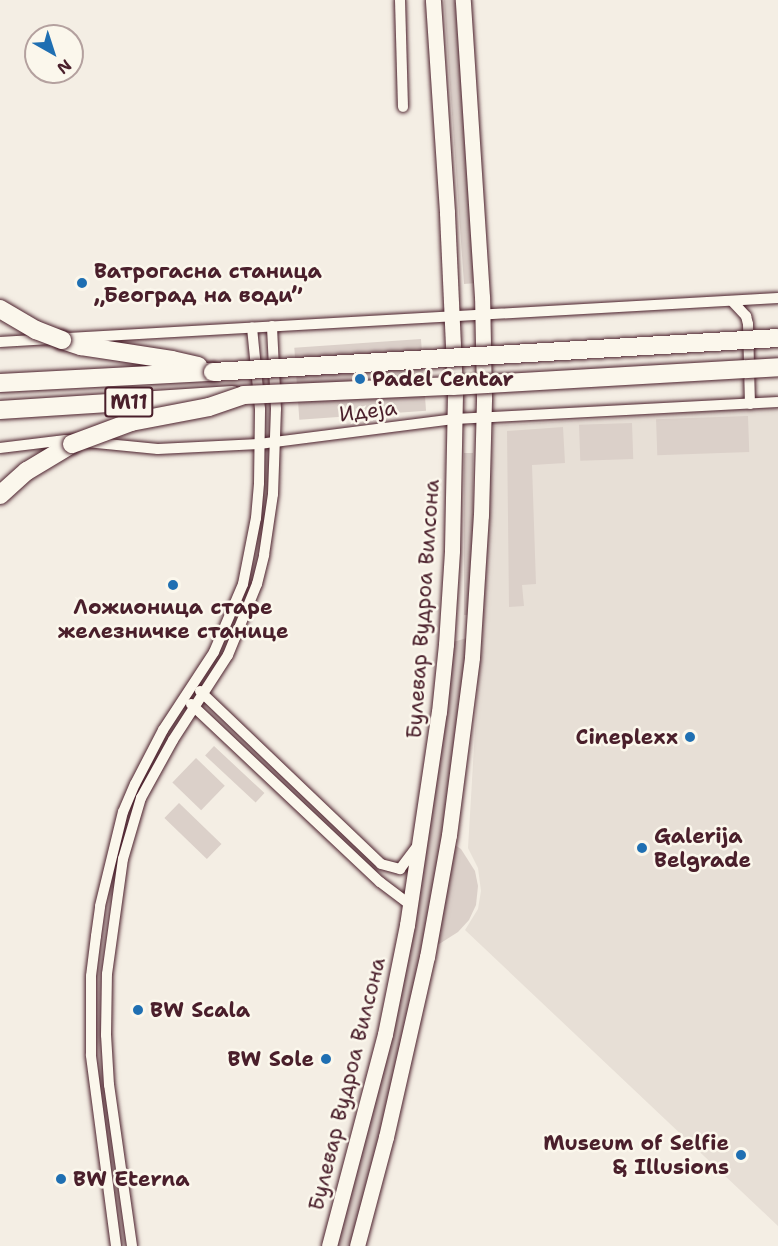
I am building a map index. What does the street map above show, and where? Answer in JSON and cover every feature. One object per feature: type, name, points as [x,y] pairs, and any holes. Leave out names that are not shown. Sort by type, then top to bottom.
[{"type":"highway","points":[[0,309],[36,330],[81,346],[172,360],[213,372]]},
{"type":"highway","name":"M11","points":[[0,383],[778,338]]},
{"type":"highway","name":"M11","points":[[0,410],[778,367]]},
{"type":"highway","points":[[0,495],[47,457],[94,435],[131,422],[209,407],[244,395]]},
{"type":"main road","name":"Булевар Вудроа Вилсона","points":[[329,1246],[385,1034],[411,905],[440,712],[446,644],[455,419],[452,315],[433,0]]},
{"type":"main road","points":[[357,1246],[415,1012],[450,825],[472,657],[481,515],[484,417],[483,313],[463,0]]},
{"type":"street","points":[[400,0],[404,107]]},
{"type":"street","points":[[0,342],[778,298]]},
{"type":"street","points":[[732,301],[746,316],[748,324],[750,404]]},
{"type":"street","points":[[132,1246],[107,1064],[107,974],[123,859],[134,819],[154,774],[228,655],[257,584],[264,555],[273,494],[276,363],[272,326]]},
{"type":"street","points":[[116,1246],[91,1055],[90,1005],[100,906],[123,812],[142,768],[214,652],[243,584],[256,518],[259,444],[257,364],[252,327]]},
{"type":"street","name":"Идеја","points":[[0,448],[66,440],[158,449],[259,444],[455,419],[778,402]]},
{"type":"street","points":[[193,685],[381,864],[400,868],[405,865],[421,840]]},
{"type":"street","points":[[184,698],[380,882],[411,905]]},
{"type":"shaded area","points":[[444,0],[455,0],[477,283],[464,284]]},
{"type":"shaded area","name":"Padel Centar","points":[[421,339],[426,411],[299,420],[294,348]]},
{"type":"shaded area","name":"Galerija Belgrade","points":[[778,407],[778,1226],[465,930],[478,909],[481,891],[478,868],[468,848],[493,426]]},
{"type":"shaded area","points":[[748,416],[749,452],[657,455],[656,419]]},
{"type":"shaded area","points":[[632,423],[633,459],[580,461],[579,425]]},
{"type":"shaded area","points":[[563,427],[565,463],[532,465],[536,584],[522,585],[524,606],[509,607],[507,431]]},
{"type":"shaded area","points":[[464,453],[473,453],[473,615],[464,615]]},
{"type":"shaded area","points":[[474,636],[449,835],[357,1246],[329,1246],[385,1034],[446,644]]},
{"type":"shaded area","points":[[214,746],[264,793],[256,803],[205,756]]},
{"type":"shaded area","points":[[196,758],[225,786],[201,810],[172,782]]},
{"type":"shaded area","points":[[179,803],[221,844],[207,859],[164,818]]},
{"type":"shaded area","points":[[453,844],[461,849],[475,871],[478,886],[476,905],[469,920],[458,932],[436,946]]},
{"type":"place","name":"Ватрогасна станица „Београд на води”","points":[[82,283]]},
{"type":"place","name":"Padel Centar","points":[[360,379]]},
{"type":"place","name":"Ложионица старе железничке станице","points":[[173,585]]},
{"type":"place","name":"Cineplexx","points":[[690,737]]},
{"type":"place","name":"Galerija Belgrade","points":[[642,848]]},
{"type":"place","name":"BW Scala","points":[[138,1010]]},
{"type":"place","name":"BW Sole","points":[[326,1059]]},
{"type":"place","name":"Museum of Selfie & Illusions","points":[[741,1155]]},
{"type":"place","name":"BW Eterna","points":[[61,1179]]}]
